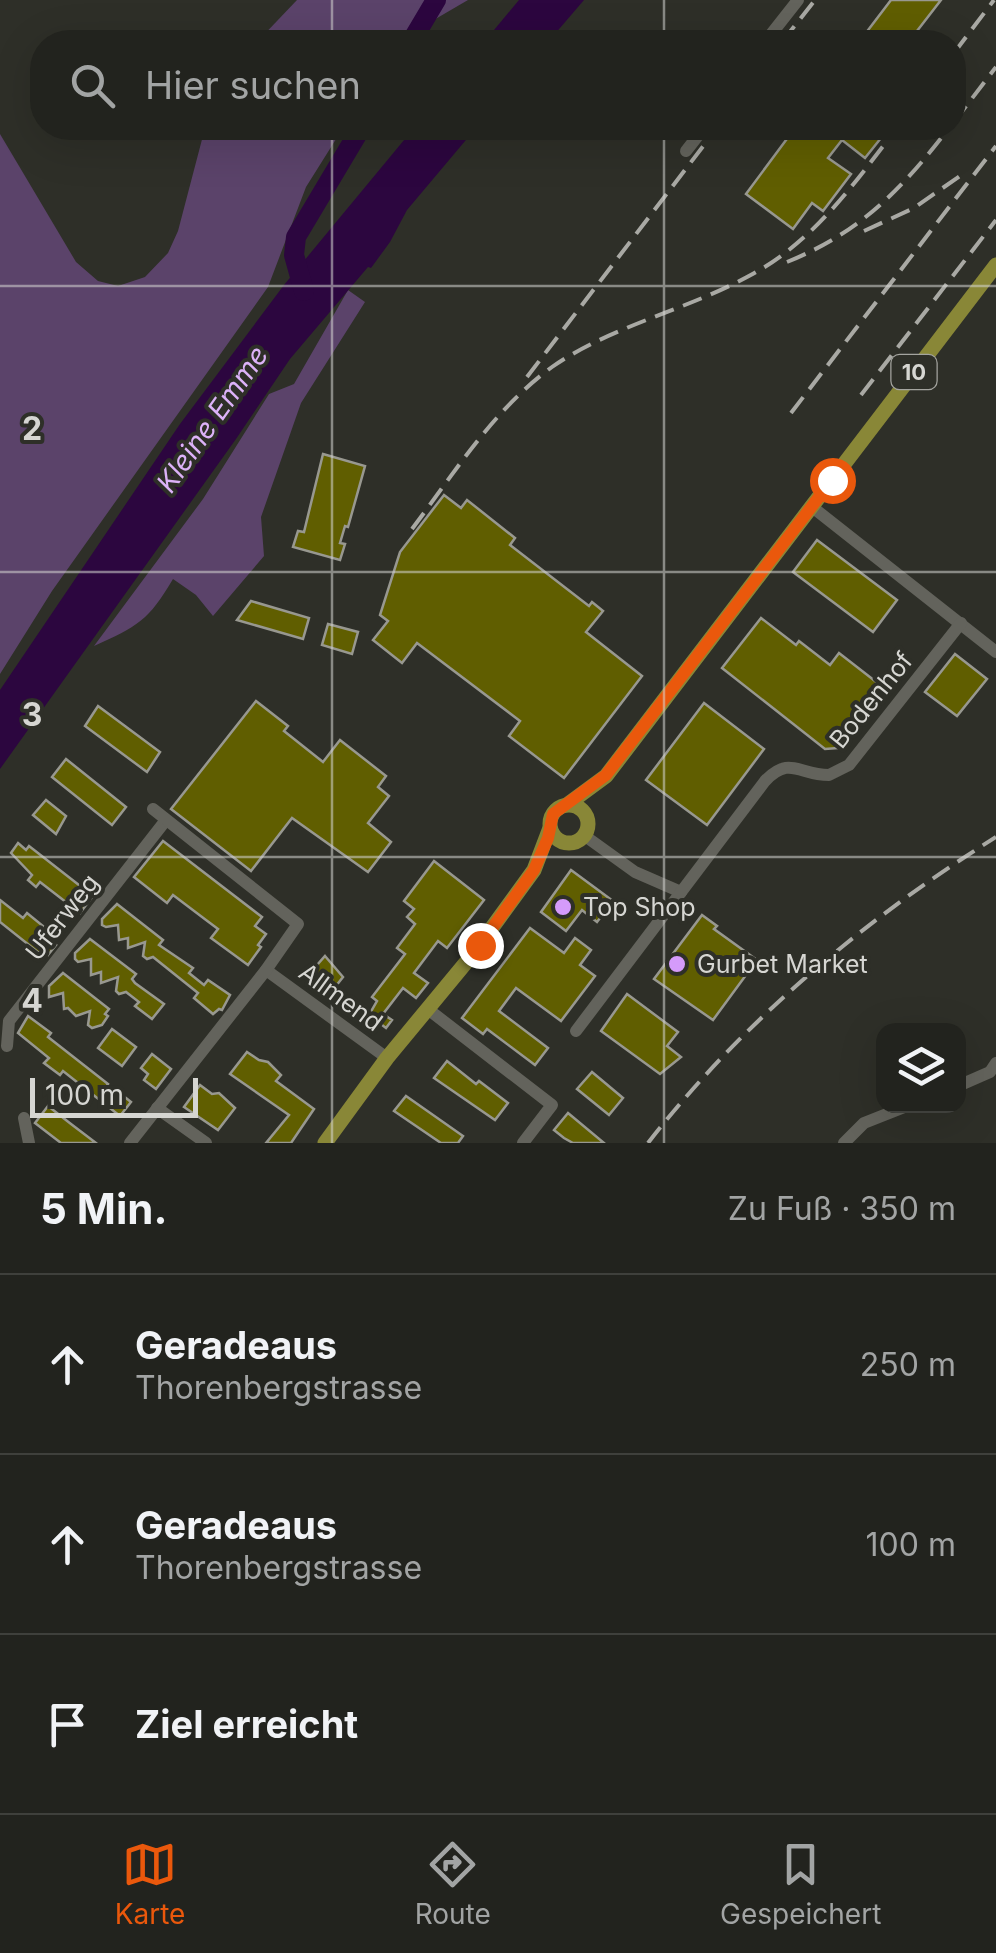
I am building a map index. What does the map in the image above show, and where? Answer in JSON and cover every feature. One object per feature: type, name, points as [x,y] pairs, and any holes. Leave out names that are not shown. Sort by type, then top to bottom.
[{"type":"main road","name":"10","points":[[326,1143],[534,870],[581,833],[606,776],[996,265]]},
{"type":"main road","name":"10","points":[[534,870],[553,814],[606,776]]},
{"type":"main road","points":[[550,828],[558,840],[581,833],[582,808],[568,804]]},
{"type":"street","points":[[775,30],[798,0]]},
{"type":"street","points":[[686,151],[695,140]]},
{"type":"street","points":[[812,506],[996,652]]},
{"type":"street","name":"Bodenhof","points":[[576,1030],[776,770],[797,768],[829,776],[849,765],[962,623]]},
{"type":"street","points":[[152,809],[166,820]]},
{"type":"street","name":"Allmend","points":[[166,820],[298,924],[266,970],[387,1058]]},
{"type":"street","name":"Uferweg","points":[[7,1046],[9,1021],[166,820]]},
{"type":"street","points":[[581,833],[635,872],[681,892]]},
{"type":"street","points":[[130,1143],[266,970]]},
{"type":"street","points":[[429,1010],[552,1105],[523,1143]]},
{"type":"street","points":[[966,1082],[993,1068]]},
{"type":"street","points":[[156,1108],[206,1143]]},
{"type":"street","points":[[844,1143],[864,1124],[891,1113]]},
{"type":"street","points":[[24,1118],[30,1143]]},
{"type":"shaded area","points":[[297,0],[468,0],[417,30],[268,30]]},
{"type":"shaded area","points":[[0,134],[76,262],[98,281],[118,286],[145,277],[168,253],[178,231],[202,140],[335,140],[306,187],[268,287],[52,591],[0,674]]},
{"type":"shaded area","points":[[348,290],[365,302],[301,403],[261,517],[264,556],[213,616],[196,595],[173,579],[141,621],[94,646],[203,499],[269,394],[294,384]]},
{"type":"water","points":[[519,0],[584,0],[558,30],[494,30]]},
{"type":"water","name":"Kleine Emme","points":[[404,140],[466,140],[407,210],[371,268],[290,359],[0,769],[0,690],[180,424],[284,285]]},
{"type":"building","points":[[891,0],[941,0],[918,30],[868,30]]},
{"type":"building","points":[[786,140],[842,140],[828,158],[851,174],[823,211],[812,203],[793,229],[746,194]]},
{"type":"building","points":[[842,140],[879,140],[865,158]]},
{"type":"building","points":[[323,454],[365,466],[340,543],[345,544],[340,560],[293,547],[298,531],[304,532]]},
{"type":"building","points":[[444,495],[461,508],[467,500],[515,538],[510,545],[589,606],[592,602],[603,611],[586,632],[642,676],[564,778],[509,736],[520,721],[417,643],[402,663],[373,640],[388,621],[380,615],[400,552]]},
{"type":"building","points":[[817,540],[897,600],[873,632],[793,572]]},
{"type":"building","points":[[251,601],[309,618],[303,639],[237,620]]},
{"type":"building","points":[[761,618],[830,665],[839,653],[884,688],[838,748],[825,749],[722,668]]},
{"type":"building","points":[[328,624],[358,632],[352,654],[322,645]]},
{"type":"building","points":[[955,654],[987,679],[957,716],[925,692]]},
{"type":"building","points":[[256,701],[288,726],[284,731],[323,762],[340,740],[386,776],[378,787],[389,796],[368,823],[391,842],[368,872],[292,818],[251,871],[171,809]]},
{"type":"building","points":[[704,703],[764,749],[707,825],[646,780]]},
{"type":"building","points":[[98,706],[160,752],[147,772],[85,726]]},
{"type":"building","points":[[66,759],[126,807],[112,825],[52,777]]},
{"type":"building","points":[[46,800],[66,816],[56,834],[33,815]]},
{"type":"building","points":[[163,841],[262,917],[255,926],[266,934],[248,965],[211,938],[218,929],[173,895],[167,903],[134,877]]},
{"type":"building","points":[[18,843],[26,850],[29,846],[93,896],[80,913],[40,882],[36,887],[28,880],[32,875],[11,853]]},
{"type":"building","points":[[434,861],[484,900],[447,948],[438,941],[414,973],[428,983],[416,998],[403,988],[383,1014],[392,1020],[386,1028],[369,1015],[377,1001],[372,997],[405,954],[397,948],[415,924],[407,917],[414,909],[404,901]]},
{"type":"building","points":[[571,870],[613,901],[597,922],[582,910],[566,931],[541,912]]},
{"type":"building","points":[[0,900],[23,918],[27,913],[54,935],[49,940],[56,945],[48,955],[42,949],[39,953],[0,922]]},
{"type":"building","points":[[117,904],[163,940],[159,945],[193,968],[189,973],[204,985],[208,980],[230,995],[222,1010],[213,1014],[194,998],[198,993],[153,957],[143,956],[145,942],[128,948],[128,938],[119,940],[118,925],[102,925],[102,919]]},
{"type":"building","points":[[702,915],[717,926],[714,929],[757,960],[713,1020],[654,979]]},
{"type":"building","points":[[530,928],[564,953],[575,938],[591,950],[580,965],[595,976],[561,1021],[516,988],[499,1011],[548,1048],[535,1065],[487,1029],[483,1034],[462,1018]]},
{"type":"building","points":[[90,939],[136,974],[132,979],[135,983],[164,1004],[152,1019],[135,1006],[139,1002],[126,992],[116,991],[118,977],[101,983],[101,972],[91,975],[91,959],[75,959],[75,953]]},
{"type":"building","points":[[325,956],[343,977],[332,991],[310,973]]},
{"type":"building","points":[[63,973],[109,1009],[102,1025],[88,1025],[90,1011],[76,1016],[64,1009],[63,993],[49,997],[49,986]]},
{"type":"building","points":[[627,994],[678,1032],[667,1046],[681,1057],[660,1074],[601,1031]]},
{"type":"building","points":[[28,1016],[51,1033],[48,1037],[108,1084],[103,1091],[116,1101],[121,1094],[131,1102],[120,1116],[63,1071],[60,1075],[44,1063],[49,1058],[18,1033]]},
{"type":"building","points":[[112,1029],[136,1047],[122,1066],[98,1048]]},
{"type":"building","points":[[247,1052],[268,1062],[281,1075],[276,1081],[314,1109],[291,1143],[266,1143],[289,1115],[230,1074]]},
{"type":"building","points":[[152,1054],[171,1069],[156,1089],[144,1080],[148,1074],[141,1068]]},
{"type":"building","points":[[447,1061],[508,1103],[495,1120],[434,1078]]},
{"type":"building","points":[[592,1072],[623,1098],[609,1115],[577,1089]]},
{"type":"building","points":[[200,1085],[212,1094],[219,1093],[235,1108],[218,1130],[184,1107]]},
{"type":"building","points":[[406,1096],[463,1136],[458,1143],[441,1143],[394,1111]]},
{"type":"building","points":[[48,1106],[96,1143],[61,1143],[35,1123]]},
{"type":"building","points":[[568,1113],[604,1143],[573,1143],[554,1130]]},
{"type":"waterway","points":[[418,30],[436,0]]},
{"type":"waterway","points":[[304,291],[294,255],[296,237],[354,140]]},
{"type":"railway","points":[[791,30],[815,0]]},
{"type":"railway","points":[[966,37],[994,0]]},
{"type":"railway","points":[[966,106],[996,67]]},
{"type":"railway","points":[[527,377],[708,140]]},
{"type":"railway","points":[[412,529],[476,442],[531,384],[598,340],[723,289],[771,263],[812,230],[888,140]]},
{"type":"railway","points":[[787,262],[837,237],[878,207],[939,140]]},
{"type":"railway","points":[[791,413],[996,146]]},
{"type":"railway","points":[[864,231],[914,208],[967,171]]},
{"type":"railway","points":[[861,395],[996,220]]},
{"type":"railway","points":[[648,1143],[724,1055],[809,975],[900,902],[996,837]]},
{"type":"place","name":"Top Shop","points":[[563,907]]},
{"type":"place","name":"Gurbet Market","points":[[677,964]]},
{"type":"route","points":[[480,945],[534,870],[553,814],[606,775],[832,480]]}]
